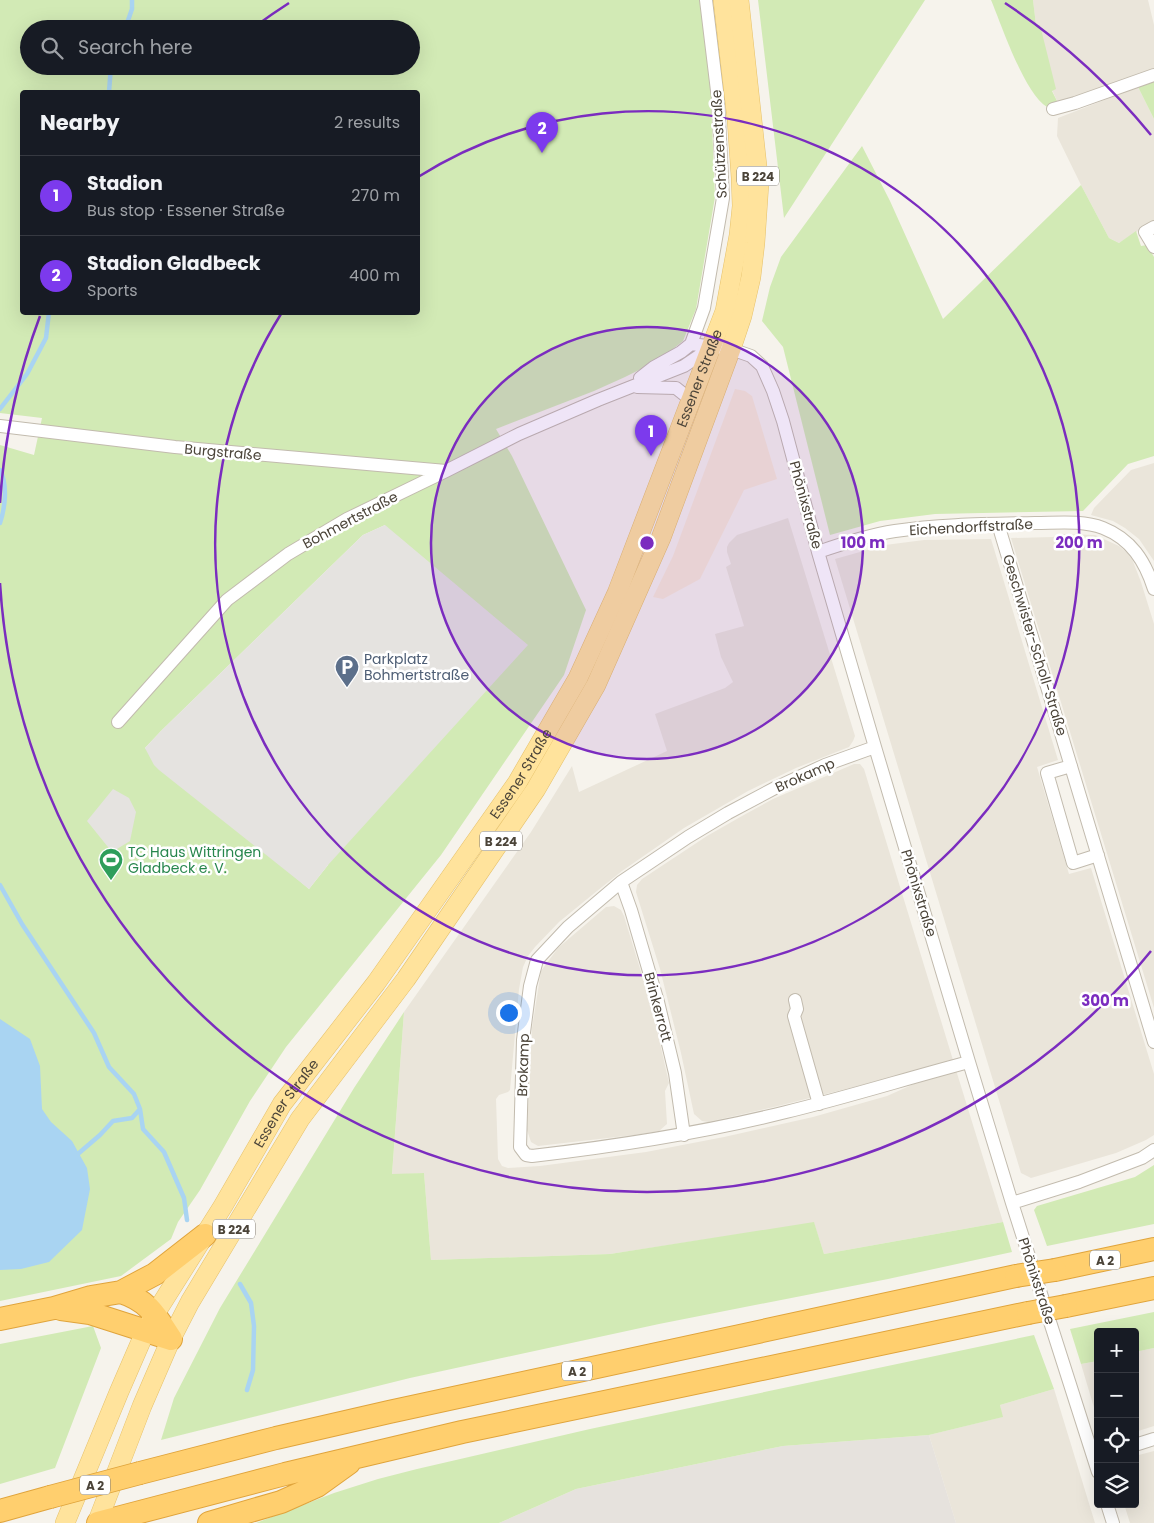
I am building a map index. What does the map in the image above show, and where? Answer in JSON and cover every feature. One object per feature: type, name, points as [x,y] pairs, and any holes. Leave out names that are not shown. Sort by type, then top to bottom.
[{"type":"highway","points":[[0,1319],[54,1308],[91,1297],[121,1292],[155,1274],[205,1235]]},
{"type":"highway","name":"A 2","points":[[0,1511],[276,1438],[380,1414],[1016,1276],[1055,1270],[1154,1249]]},
{"type":"highway","points":[[97,1523],[285,1474],[462,1432],[1154,1288]]},
{"type":"highway","points":[[121,1292],[135,1297],[146,1304],[150,1323]]},
{"type":"highway","points":[[54,1308],[150,1323],[171,1340]]},
{"type":"highway","points":[[209,1523],[281,1502],[317,1486],[358,1456]]},
{"type":"main road","name":"Essener Straße","points":[[65,1523],[150,1323],[205,1235],[282,1104],[376,983],[517,783],[578,678],[617,593],[725,311],[739,235],[742,206],[737,120],[723,0]]},
{"type":"main road","name":"Essener Straße","points":[[97,1523],[142,1406],[190,1302],[300,1119],[406,979],[536,789],[591,693],[661,538],[731,349],[742,316],[750,277],[760,196],[739,0]]},
{"type":"street","name":"Schützenstraße","points":[[691,344],[704,308],[723,198],[718,99],[706,0]]},
{"type":"street","points":[[1053,109],[1154,75]]},
{"type":"street","points":[[1154,227],[1146,232],[1154,247]]},
{"type":"street","name":"Phönixstraße","points":[[691,344],[731,349],[751,356],[762,366],[773,391],[875,748],[969,1062],[1012,1203],[1094,1453]]},
{"type":"street","name":"Bohmertstraße","points":[[630,387],[654,367],[681,352],[691,344]]},
{"type":"street","name":"Bohmertstraße","points":[[118,722],[227,600],[288,554],[347,519],[446,472],[518,434],[684,366],[712,347]]},
{"type":"street","name":"Bohmertstraße","points":[[630,387],[676,388],[691,400]]},
{"type":"street","name":"Burgstraße","points":[[0,426],[175,447],[446,472]]},
{"type":"street","name":"Eichendorffstraße","points":[[818,552],[855,539],[896,531],[998,524],[1079,523],[1105,529],[1124,540],[1138,554],[1149,574],[1154,589]]},
{"type":"street","name":"Geschwister-Scholl-Straße","points":[[998,524],[1154,1042]]},
{"type":"street","name":"Brokamp","points":[[875,748],[825,765],[736,809],[688,837],[622,882],[568,927],[536,960],[530,986],[523,1040],[520,1147],[526,1155],[532,1156],[607,1148],[684,1135],[819,1104],[969,1062]]},
{"type":"street","points":[[1071,766],[1046,772],[1073,863],[1098,856]]},
{"type":"street","name":"Brinkerrott","points":[[622,882],[658,1002],[675,1073],[684,1135]]},
{"type":"street","points":[[795,1000],[797,1009],[794,1016],[819,1104]]},
{"type":"street","points":[[1012,1203],[1124,1165],[1142,1158],[1154,1150]]},
{"type":"street","points":[[1139,1443],[1154,1439]]},
{"type":"street","points":[[1108,1508],[1113,1523]]},
{"type":"shaded area","points":[[1033,0],[1148,0],[1154,25],[1154,69],[1059,105],[1052,90],[1039,25],[1036,25]]},
{"type":"shaded area","points":[[1138,87],[1154,119],[1154,221],[1119,243],[1109,238],[1057,136],[1058,118]]},
{"type":"shaded area","points":[[735,389],[745,391],[752,396],[777,479],[744,490],[700,579],[663,599],[653,597],[673,556]]},
{"type":"shaded area","points":[[1154,463],[1154,561],[1139,539],[1125,528],[1113,521],[1091,515],[1094,508],[1131,470]]},
{"type":"shaded area","points":[[788,518],[855,736],[853,741],[849,747],[796,768],[748,791],[684,828],[622,871],[559,922],[535,947],[523,967],[519,989],[510,1090],[499,1095],[496,1099],[498,1159],[502,1166],[508,1168],[540,1166],[646,1152],[724,1137],[813,1117],[887,1096],[914,1084],[956,1070],[1003,1222],[824,1254],[814,1223],[610,1254],[431,1260],[424,1173],[392,1175],[404,1012],[531,832],[572,766],[579,792],[667,751],[655,714],[725,688],[733,682],[721,657],[715,634],[744,626],[726,567],[731,564],[727,547],[737,535]]},
{"type":"shaded area","name":"Parkplatz Bohmertstraße","points":[[385,525],[528,645],[328,865],[309,889],[159,770],[154,765],[145,748],[363,535]]},
{"type":"shaded area","points":[[1060,534],[1095,535],[1119,546],[1127,553],[1132,559],[1141,582],[1154,624],[1154,1008],[1011,538],[1053,537]]},
{"type":"shaded area","points":[[991,539],[1058,760],[1037,767],[1069,874],[1091,868],[1154,1074],[1154,1135],[1116,1153],[1031,1178],[1021,1173],[835,559],[885,545],[924,540]]},
{"type":"shaded area","points":[[854,764],[860,764],[864,769],[953,1060],[934,1067],[778,1106],[708,1122],[702,1121],[694,1114],[660,969],[636,892],[637,885],[642,879],[707,836],[742,816],[773,799]]},
{"type":"shaded area","points":[[113,789],[129,798],[136,812],[130,841],[112,852],[87,821]]},
{"type":"shaded area","points":[[614,906],[621,910],[624,916],[652,1008],[669,1083],[665,1091],[667,1124],[659,1131],[538,1146],[531,1142],[527,1130],[532,1028],[541,971],[558,948],[606,907]]},
{"type":"shaded area","points":[[1154,1348],[1154,1426],[1139,1431],[1139,1373],[1139,1351]]},
{"type":"shaded area","points":[[1094,1362],[1094,1408],[1081,1364]]},
{"type":"shaded area","points":[[1054,1389],[1095,1523],[956,1523],[929,1435],[1002,1417],[1000,1405]]},
{"type":"shaded area","points":[[929,1435],[956,1523],[499,1523],[576,1489],[783,1446]]},
{"type":"shaded area","points":[[1154,1451],[1154,1523],[1130,1523],[1125,1508],[1139,1508],[1139,1455]]},
{"type":"green space","points":[[0,0],[706,0],[711,40],[711,99],[715,197],[696,309],[683,341],[659,360],[625,377],[496,429],[512,456],[586,610],[564,675],[441,855],[286,1047],[250,1101],[200,1190],[178,1222],[171,1239],[121,1276],[0,1301],[0,445],[34,455],[42,418],[0,413]],"holes":[[[385,525],[328,865],[309,889],[145,748],[363,535]]]},
{"type":"green space","points":[[758,0],[925,0],[784,218]]},
{"type":"green space","points":[[991,0],[1033,0],[1036,25],[1040,25],[1056,89],[1052,91],[1059,105],[1047,107],[1030,88],[1014,58]]},
{"type":"green space","points":[[1154,81],[1154,119],[1138,87]]},
{"type":"green space","points":[[862,146],[890,201],[943,319],[1081,185],[1109,238],[1119,243],[1136,231],[1141,246],[1147,245],[1154,257],[1154,456],[1128,464],[1083,511],[935,514],[880,521],[830,535],[783,347],[762,321],[770,287],[781,257]]},
{"type":"green space","points":[[404,1012],[392,1174],[424,1173],[431,1260],[610,1254],[814,1222],[824,1254],[1003,1222],[1012,1252],[888,1279],[659,1324],[410,1378],[161,1440],[174,1398],[220,1308],[354,1088]]},
{"type":"green space","points":[[1154,1165],[1154,1224],[1047,1246],[1034,1210],[1037,1206],[1135,1177]]},
{"type":"green space","points":[[1154,1312],[1154,1348],[1139,1351],[1139,1328],[1094,1328],[1094,1362],[1081,1364],[1070,1329]]},
{"type":"green space","points":[[93,1326],[101,1348],[55,1468],[0,1484],[0,1344]]},
{"type":"green space","points":[[1034,1335],[1054,1389],[1000,1405],[1003,1417],[929,1435],[783,1446],[576,1489],[499,1523],[256,1523],[334,1493],[417,1469],[590,1429]]},
{"type":"water","points":[[0,1019],[30,1039],[40,1066],[42,1109],[51,1122],[72,1141],[87,1168],[90,1189],[82,1230],[49,1262],[21,1269],[0,1270]]},
{"type":"waterway","points":[[128,20],[132,9],[132,0]]},
{"type":"waterway","points":[[109,90],[110,75]]},
{"type":"waterway","points":[[0,409],[27,374],[46,338],[49,315]]},
{"type":"waterway","points":[[0,470],[3,476],[5,496],[0,523]]},
{"type":"waterway","points":[[0,885],[22,924],[94,1033],[109,1067],[134,1094],[140,1109],[132,1118],[113,1121],[79,1153]]},
{"type":"waterway","points":[[140,1109],[143,1129],[164,1152],[184,1198],[187,1220]]},
{"type":"waterway","points":[[240,1284],[251,1303],[254,1326],[253,1370],[247,1390]]},
{"type":"place","name":"Stadion Gladbeck","points":[[542,153]]},
{"type":"place","name":"Stadion","points":[[651,456]]},
{"type":"place","name":"Parkplatz Bohmertstraße","points":[[347,688]]},
{"type":"place","name":"TC Haus Wittringen Gladbeck e. V.","points":[[111,881]]}]
